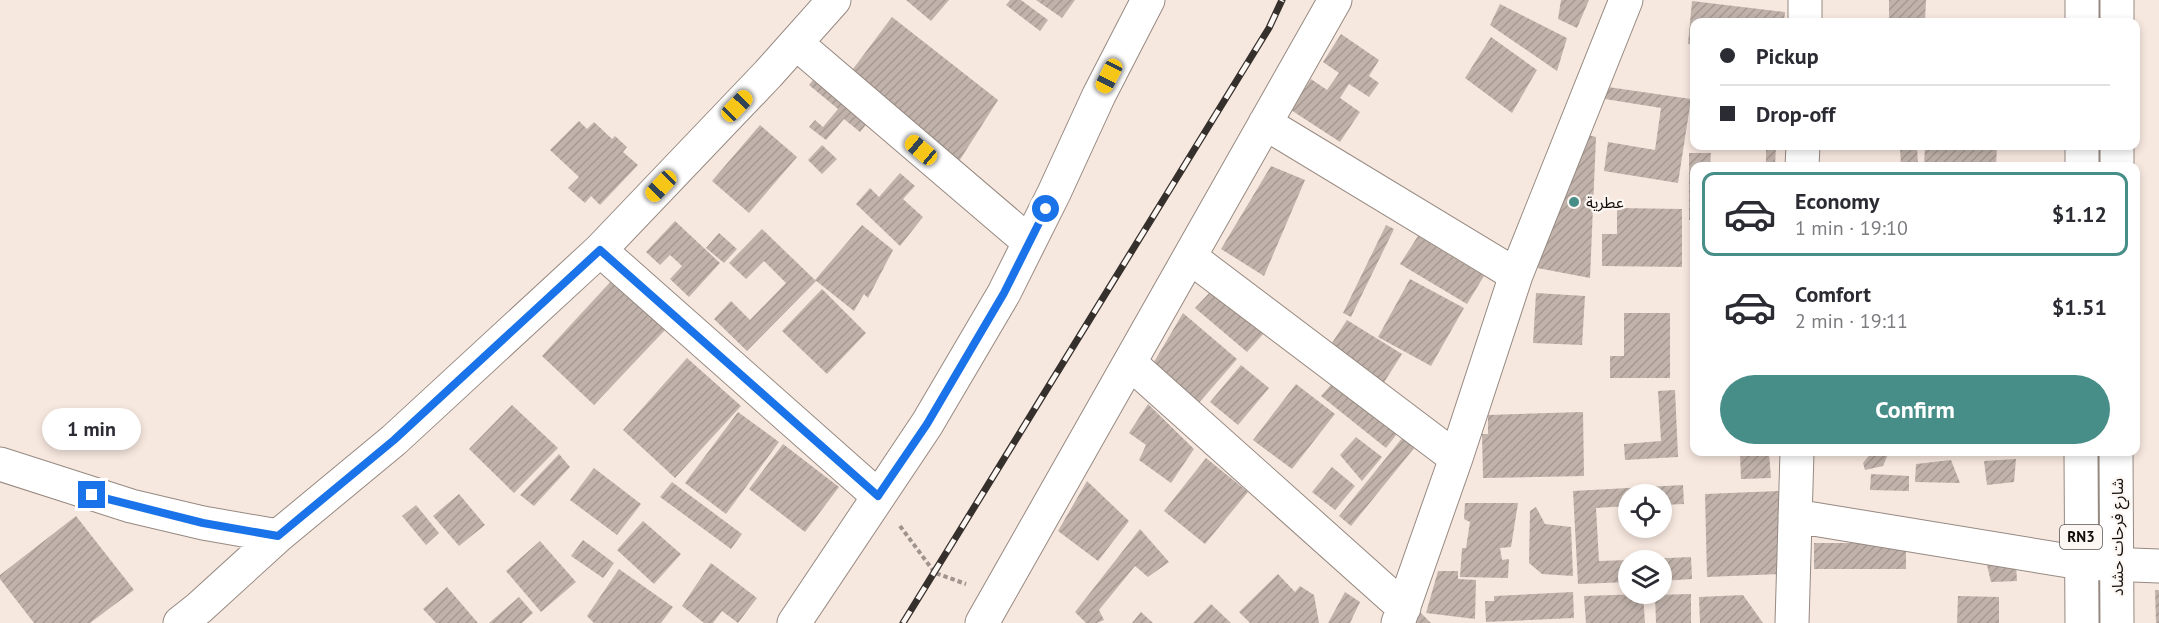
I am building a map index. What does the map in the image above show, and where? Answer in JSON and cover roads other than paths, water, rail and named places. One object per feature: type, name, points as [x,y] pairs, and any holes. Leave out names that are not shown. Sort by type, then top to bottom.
[{"type":"street","points":[[192,618],[278,536],[394,440],[600,250],[834,0]]},
{"type":"street","points":[[794,623],[933,414],[1004,293],[1099,95],[1148,0]]},
{"type":"street","points":[[995,616],[1130,363],[1335,0]]},
{"type":"street","points":[[1130,363],[1401,615],[1516,275],[1626,0]]},
{"type":"street","points":[[1805,0],[1805,18]]},
{"type":"street","points":[[2082,0],[2082,18]]},
{"type":"street","points":[[2117,0],[2117,18]]},
{"type":"street","points":[[796,43],[1029,242]]},
{"type":"street","points":[[1265,123],[1516,275]]},
{"type":"street","points":[[600,250],[878,496]]},
{"type":"street","points":[[1190,257],[1456,458]]},
{"type":"street","points":[[1792,623],[1797,456]]},
{"type":"street","name":"RN3","points":[[2081,456],[2082,623]]},
{"type":"street","name":"شارع فرحات حشاد","points":[[2116,456],[2117,623]]},
{"type":"street","points":[[0,465],[131,506],[203,523],[278,536]]},
{"type":"street","points":[[1795,516],[2080,563],[2159,566]]},
{"type":"railway","points":[[903,623],[1269,28],[1282,0]]},
{"type":"place","name":"عطرية","points":[[1574,202]]}]
